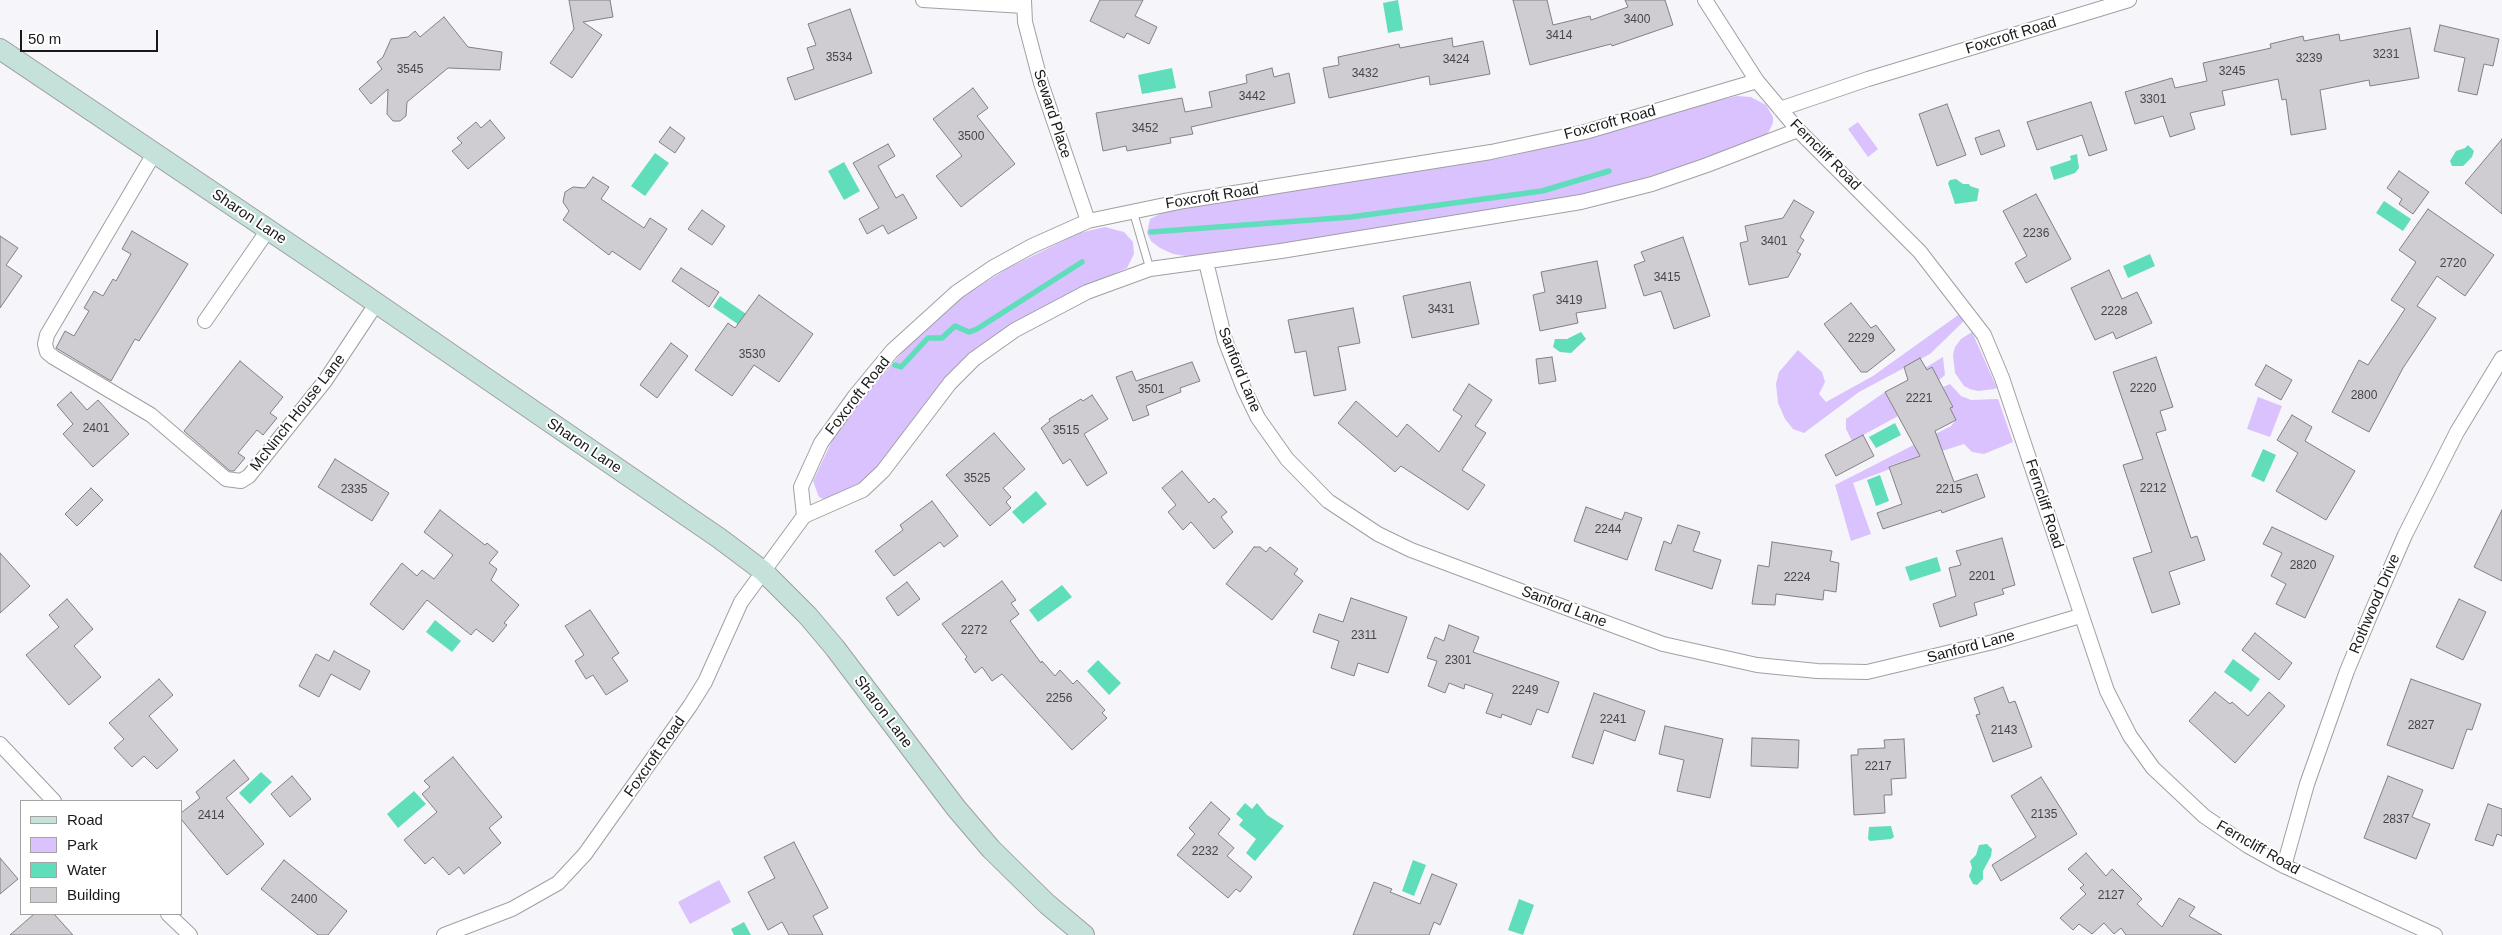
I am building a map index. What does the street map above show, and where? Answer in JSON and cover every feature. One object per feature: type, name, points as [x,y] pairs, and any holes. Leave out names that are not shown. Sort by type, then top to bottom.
[{"type":"main road","name":"Sharon Lane","points":[[0,48],[719,538],[763,571],[808,616],[824,635],[956,808],[991,849],[1047,904],[1084,935]]},
{"type":"street","name":"Seward Place","points":[[923,0],[1024,3],[1025,22],[1041,83],[1088,221]]},
{"type":"street","name":"Ferncliff Road","points":[[1705,0],[1757,81],[1780,109],[1798,130],[1920,252],[1984,334],[2002,378],[2080,616],[2107,691],[2130,736],[2153,768],[2186,800],[2220,828],[2284,866],[2435,935]]},
{"type":"street","name":"Foxcroft Road","points":[[1780,109],[1868,79],[2129,0]]},
{"type":"street","name":"Foxcroft Road","points":[[804,516],[801,487],[821,444],[855,396],[892,352],[949,299],[992,268],[1032,246],[1088,221],[1133,211],[1490,152],[1585,132],[1757,81]]},
{"type":"street","name":"Foxcroft Road","points":[[444,935],[518,906],[558,883],[585,854],[690,706],[705,682],[741,602],[804,516],[863,490],[892,459],[950,384],[974,360],[1015,330],[1088,292],[1150,269],[1206,262],[1581,202],[1652,184],[1707,166],[1798,130]]},
{"type":"street","name":"McNinch House Lane","points":[[155,152],[47,335],[45,344],[47,352],[53,357],[151,415],[226,479],[241,482],[249,476],[325,381],[376,304]]},
{"type":"street","points":[[205,321],[268,230]]},
{"type":"street","name":"Sanford Lane","points":[[1206,262],[1225,340],[1245,393],[1258,418],[1287,459],[1328,501],[1378,534],[1411,550],[1663,644],[1757,665],[1816,671],[1867,672],[1993,642],[2080,616]]},
{"type":"street","name":"Rothwood Drive","points":[[2284,866],[2307,784],[2347,670],[2372,611],[2405,535],[2457,432],[2502,358]]},
{"type":"street","points":[[0,744],[53,800]]},
{"type":"street","points":[[169,915],[190,935]]},
{"type":"lane","points":[[1133,211],[1150,269]]},
{"type":"green space","points":[[1737,96],[1751,97],[1766,105],[1773,117],[1773,123],[1768,133],[1748,145],[1614,188],[1578,196],[1340,237],[1192,257],[1173,254],[1160,248],[1151,241],[1147,233],[1150,219],[1170,209],[1503,158],[1629,127]]},
{"type":"green space","points":[[1858,122],[1878,149],[1868,157],[1848,129]]},
{"type":"green space","points":[[1105,227],[1124,232],[1133,242],[1134,254],[1127,268],[1064,296],[989,339],[952,372],[931,395],[875,470],[854,489],[825,500],[819,497],[813,481],[833,439],[848,416],[917,335],[961,298],[1008,268],[1079,233]]},
{"type":"green space","points":[[1961,313],[1965,320],[1930,354],[1859,392],[1804,433],[1793,429],[1785,419],[1778,403],[1776,384],[1779,372],[1798,350],[1822,372],[1825,382],[1819,394],[1826,402],[1873,376]]},
{"type":"green space","points":[[1972,332],[1997,388],[1978,391],[1970,389],[1964,386],[1955,373],[1953,355],[1955,347],[1961,339]]},
{"type":"green space","points":[[1943,357],[1945,375],[1939,380],[1932,367],[1926,370],[1925,368]]},
{"type":"green space","points":[[1950,384],[1961,396],[1971,400],[1998,399],[2013,442],[1984,454],[1972,452],[1964,444],[1942,451],[1941,448],[1889,466],[1890,469],[1853,483],[1871,534],[1851,541],[1835,485],[1951,426],[1955,421],[1950,408],[1953,406],[1943,387]]},
{"type":"green space","points":[[1885,392],[1898,416],[1852,441],[1846,429],[1846,419]]},
{"type":"green space","points":[[2258,397],[2282,406],[2270,437],[2247,429]]},
{"type":"green space","points":[[719,880],[731,902],[690,924],[678,902]]},
{"type":"water","points":[[1398,0],[1403,30],[1388,33],[1383,3]]},
{"type":"water","points":[[1172,68],[1176,88],[1142,94],[1138,75]]},
{"type":"water","points":[[2468,145],[2474,151],[2472,157],[2463,166],[2452,166],[2450,161],[2456,151]]},
{"type":"water","points":[[655,153],[669,163],[645,196],[631,186]]},
{"type":"water","points":[[2077,154],[2079,168],[2075,173],[2054,180],[2050,167],[2071,160],[2070,156]]},
{"type":"water","points":[[844,162],[860,191],[844,200],[828,171]]},
{"type":"water","points":[[1956,179],[1963,184],[1969,184],[1979,189],[1977,201],[1955,204],[1948,183],[1950,180]]},
{"type":"water","points":[[2384,201],[2411,219],[2403,231],[2376,213]]},
{"type":"water","points":[[2150,254],[2155,266],[2128,278],[2123,266]]},
{"type":"water","points":[[720,296],[749,316],[742,327],[713,307]]},
{"type":"water","points":[[1581,332],[1586,339],[1571,353],[1560,352],[1553,347],[1555,339],[1567,339]]},
{"type":"water","points":[[1895,423],[1901,435],[1876,448],[1869,437]]},
{"type":"water","points":[[2263,449],[2276,455],[2264,482],[2251,476]]},
{"type":"water","points":[[1880,475],[1889,501],[1876,506],[1867,480]]},
{"type":"water","points":[[1036,491],[1047,504],[1023,524],[1012,512]]},
{"type":"water","points":[[1937,557],[1941,571],[1910,581],[1905,567]]},
{"type":"water","points":[[1062,585],[1072,597],[1038,622],[1029,610]]},
{"type":"water","points":[[435,620],[461,641],[452,652],[426,632]]},
{"type":"water","points":[[2233,659],[2260,679],[2251,692],[2224,672]]},
{"type":"water","points":[[1098,660],[1121,683],[1109,695],[1087,671]]},
{"type":"water","points":[[261,772],[272,782],[250,804],[239,793]]},
{"type":"water","points":[[414,791],[426,804],[398,828],[387,814]]},
{"type":"water","points":[[1245,803],[1252,809],[1257,803],[1267,815],[1284,826],[1255,861],[1246,853],[1256,839],[1239,825],[1243,820],[1236,814]]},
{"type":"water","points":[[1891,826],[1894,837],[1891,839],[1870,841],[1868,839],[1869,827]]},
{"type":"water","points":[[1987,844],[1992,849],[1991,856],[1983,871],[1983,879],[1977,885],[1973,884],[1969,876],[1972,868],[1970,861],[1976,855],[1979,845]]},
{"type":"water","points":[[1413,860],[1426,865],[1414,896],[1402,891]]},
{"type":"water","points":[[1519,899],[1534,905],[1523,935],[1508,930]]},
{"type":"water","points":[[744,922],[751,935],[734,935],[731,929]]},
{"type":"building","points":[[569,0],[610,0],[613,17],[583,22],[602,35],[572,78],[550,63],[574,29]]},
{"type":"building","points":[[1100,0],[1143,0],[1135,16],[1157,27],[1149,44],[1127,33],[1124,38],[1090,21]]},
{"type":"building","points":[[1513,0],[1547,0],[1553,25],[1590,16],[1591,20],[1628,7],[1625,0],[1665,0],[1673,25],[1612,46],[1611,44],[1530,65]]},
{"type":"building","points":[[850,9],[872,73],[795,100],[787,78],[814,69],[807,48],[816,45],[808,24]]},
{"type":"building","points":[[444,17],[468,47],[502,52],[500,70],[448,68],[407,102],[406,116],[400,121],[393,121],[387,114],[388,89],[371,104],[359,89],[382,69],[377,62],[383,57],[391,39],[408,37],[415,31],[420,37]]},
{"type":"building","points":[[2440,25],[2499,39],[2493,66],[2484,64],[2477,95],[2458,91],[2465,58],[2434,51]]},
{"type":"building","points":[[2410,28],[2419,78],[2370,86],[2369,80],[2320,90],[2326,129],[2291,135],[2286,99],[2282,100],[2278,79],[2222,91],[2225,105],[2190,113],[2195,129],[2170,137],[2163,116],[2135,124],[2125,92],[2172,78],[2175,88],[2207,81],[2203,63],[2271,48],[2270,44],[2303,36],[2304,41],[2339,34],[2340,41]]},
{"type":"building","points":[[1452,38],[1453,47],[1483,41],[1490,74],[1430,85],[1429,76],[1329,98],[1323,68],[1339,65],[1338,57],[1399,44],[1400,48]]},
{"type":"building","points":[[1272,68],[1274,77],[1289,73],[1295,103],[1191,127],[1193,134],[1170,138],[1171,143],[1127,151],[1126,146],[1103,151],[1096,113],[1182,98],[1185,112],[1212,107],[1209,92],[1247,83],[1246,75]]},
{"type":"building","points":[[973,88],[988,108],[977,116],[1015,164],[961,207],[936,176],[962,156],[933,119]]},
{"type":"building","points":[[2091,102],[2107,150],[2089,156],[2082,135],[2037,150],[2027,122]]},
{"type":"building","points":[[1947,104],[1966,155],[1937,166],[1919,114]]},
{"type":"building","points":[[490,120],[505,138],[468,169],[452,151],[462,143],[457,138],[476,122],[481,128]]},
{"type":"building","points":[[670,127],[685,138],[675,153],[659,142]]},
{"type":"building","points":[[1999,130],[2005,146],[1981,155],[1975,138]]},
{"type":"building","points":[[2502,139],[2502,214],[2465,183]]},
{"type":"building","points":[[888,144],[895,156],[878,166],[896,198],[903,194],[917,218],[888,234],[883,225],[867,234],[859,219],[879,208],[853,163]]},
{"type":"building","points":[[2399,171],[2429,192],[2413,214],[2399,204],[2402,199],[2387,188]]},
{"type":"building","points":[[593,177],[609,187],[601,199],[644,228],[650,218],[667,229],[640,270],[612,251],[609,255],[563,220],[569,211],[563,202],[565,192],[573,187],[585,188]]},
{"type":"building","points":[[2036,194],[2071,259],[2026,283],[2015,263],[2027,256],[2003,211]]},
{"type":"building","points":[[1794,200],[1814,212],[1800,237],[1804,240],[1797,252],[1801,254],[1788,277],[1749,285],[1740,243],[1748,241],[1745,226],[1783,218]]},
{"type":"building","points":[[2428,209],[2494,255],[2465,296],[2437,276],[2417,306],[2436,318],[2403,368],[2369,432],[2332,412],[2359,360],[2368,365],[2405,309],[2391,300],[2416,262],[2399,250]]},
{"type":"building","points":[[702,210],[725,226],[712,245],[688,229]]},
{"type":"building","points":[[132,231],[188,264],[139,341],[135,339],[111,381],[56,348],[65,331],[74,336],[89,311],[84,308],[94,291],[103,296],[113,279],[116,281],[131,254],[122,249]]},
{"type":"building","points":[[0,236],[18,248],[6,265],[22,276],[0,308]]},
{"type":"building","points":[[1683,237],[1710,316],[1674,329],[1661,291],[1644,296],[1634,265],[1645,261],[1641,252]]},
{"type":"building","points":[[1597,261],[1606,308],[1576,313],[1578,323],[1540,331],[1533,295],[1545,292],[1541,272]]},
{"type":"building","points":[[681,268],[719,292],[709,307],[672,281]]},
{"type":"building","points":[[2109,270],[2122,299],[2137,292],[2152,323],[2116,339],[2113,332],[2095,340],[2071,288]]},
{"type":"building","points":[[1470,282],[1479,324],[1412,338],[1403,296]]},
{"type":"building","points":[[759,295],[813,334],[779,382],[754,365],[732,396],[695,370],[728,323],[735,328]]},
{"type":"building","points":[[1851,303],[1871,328],[1876,325],[1895,350],[1867,372],[1861,372],[1824,324]]},
{"type":"building","points":[[1353,308],[1360,343],[1338,347],[1346,390],[1314,396],[1306,351],[1295,353],[1288,320]]},
{"type":"building","points":[[671,343],[688,356],[657,398],[640,385]]},
{"type":"building","points":[[1552,357],[1556,381],[1539,384],[1536,359]]},
{"type":"building","points":[[2156,357],[2173,407],[2160,411],[2166,430],[2156,433],[2191,538],[2197,536],[2205,560],[2169,572],[2180,604],[2152,613],[2133,558],[2152,552],[2123,465],[2143,459],[2113,372]]},
{"type":"building","points":[[1920,358],[1927,370],[1932,367],[1953,407],[1950,408],[1956,420],[1935,431],[1954,482],[1977,474],[1985,497],[1942,513],[1941,510],[1883,529],[1877,513],[1902,504],[1889,467],[1920,456],[1885,392],[1908,380],[1904,367]]},
{"type":"building","points":[[240,361],[283,397],[270,413],[277,418],[263,435],[257,430],[238,453],[245,458],[234,471],[230,471],[184,431]]},
{"type":"building","points":[[1192,362],[1200,381],[1180,388],[1181,392],[1146,406],[1149,415],[1133,421],[1116,377],[1132,371],[1136,381]]},
{"type":"building","points":[[2266,365],[2292,380],[2281,400],[2255,385]]},
{"type":"building","points":[[1469,384],[1492,400],[1475,426],[1486,433],[1462,470],[1485,485],[1468,510],[1401,466],[1395,472],[1338,423],[1356,401],[1397,437],[1407,424],[1439,452],[1462,416],[1453,410]]},
{"type":"building","points":[[71,392],[87,410],[98,400],[129,434],[93,467],[63,434],[73,424],[57,405]]},
{"type":"building","points":[[1092,395],[1108,419],[1084,434],[1107,473],[1087,486],[1070,459],[1063,464],[1041,428],[1050,421],[1049,419],[1081,399],[1083,401]]},
{"type":"building","points":[[2292,415],[2312,427],[2305,441],[2355,471],[2326,520],[2276,491],[2298,453],[2277,440]]},
{"type":"building","points":[[994,433],[1025,469],[1003,488],[1011,497],[1006,502],[1011,508],[990,526],[946,475]]},
{"type":"building","points":[[1863,435],[1874,456],[1836,476],[1825,455]]},
{"type":"building","points":[[335,459],[389,493],[372,521],[318,487]]},
{"type":"building","points":[[1182,471],[1209,503],[1214,498],[1227,512],[1221,517],[1233,532],[1214,549],[1191,522],[1183,530],[1168,512],[1176,505],[1162,488]]},
{"type":"building","points":[[91,488],[103,500],[77,526],[65,514]]},
{"type":"building","points":[[932,501],[958,536],[944,547],[940,542],[894,576],[875,551],[903,530],[900,525]]},
{"type":"building","points":[[1586,507],[1622,520],[1625,512],[1642,518],[1627,560],[1574,541]]},
{"type":"building","points":[[440,510],[485,545],[487,543],[498,552],[489,563],[497,569],[491,580],[519,605],[504,623],[507,625],[493,642],[476,629],[471,635],[427,600],[403,630],[370,604],[402,563],[417,576],[422,570],[434,579],[453,555],[424,532]]},
{"type":"building","points":[[2502,510],[2502,581],[2474,567]]},
{"type":"building","points":[[1678,525],[1700,532],[1693,551],[1721,560],[1712,589],[1655,570],[1664,541],[1671,544]]},
{"type":"building","points":[[2272,527],[2334,556],[2305,618],[2276,604],[2286,584],[2271,576],[2282,553],[2263,544]]},
{"type":"building","points":[[2002,538],[2015,585],[2002,589],[2004,594],[1974,603],[1977,615],[1940,627],[1933,604],[1956,596],[1949,568],[1961,565],[1956,551]]},
{"type":"building","points":[[1772,542],[1832,551],[1830,561],[1839,563],[1836,592],[1824,590],[1823,600],[1776,594],[1775,605],[1752,604],[1758,565],[1769,567]]},
{"type":"building","points":[[1254,547],[1260,547],[1266,552],[1270,547],[1298,569],[1294,574],[1303,581],[1272,620],[1226,584]]},
{"type":"building","points":[[0,553],[30,586],[0,613]]},
{"type":"building","points":[[1002,581],[1016,600],[1011,603],[1019,614],[1010,621],[1041,663],[1042,661],[1055,676],[1060,670],[1073,684],[1077,680],[1105,710],[1102,713],[1107,718],[1072,750],[1002,674],[992,681],[982,667],[975,673],[965,659],[967,657],[942,624]]},
{"type":"building","points":[[907,582],[920,599],[898,616],[886,598]]},
{"type":"building","points":[[1351,598],[1407,617],[1388,673],[1358,663],[1354,676],[1331,668],[1339,641],[1313,632],[1319,614],[1343,622]]},
{"type":"building","points":[[67,599],[93,629],[74,646],[101,677],[69,705],[26,655],[59,627],[49,615]]},
{"type":"building","points":[[2459,599],[2486,612],[2463,660],[2436,647]]},
{"type":"building","points":[[590,610],[619,653],[612,658],[628,681],[606,695],[593,675],[586,679],[575,661],[584,655],[565,626]]},
{"type":"building","points":[[1449,625],[1479,637],[1473,652],[1559,682],[1548,713],[1537,709],[1531,725],[1502,714],[1501,718],[1486,713],[1493,694],[1465,684],[1464,689],[1449,683],[1445,693],[1428,686],[1437,661],[1427,658],[1435,637],[1444,641]]},
{"type":"building","points":[[2255,633],[2292,663],[2279,680],[2242,650]]},
{"type":"building","points":[[334,651],[370,671],[360,690],[331,674],[319,697],[299,686],[316,654],[329,661]]},
{"type":"building","points":[[159,679],[173,695],[149,716],[178,750],[157,769],[144,756],[132,767],[114,748],[124,739],[109,723]]},
{"type":"building","points":[[2411,679],[2481,704],[2472,730],[2467,729],[2453,769],[2387,745]]},
{"type":"building","points":[[2003,687],[2009,703],[2015,701],[2032,747],[1993,762],[1976,715],[1980,714],[1974,698]]},
{"type":"building","points":[[2215,692],[2230,704],[2232,702],[2248,716],[2269,692],[2285,706],[2235,763],[2189,721]]},
{"type":"building","points":[[1594,693],[1645,711],[1635,741],[1604,730],[1593,764],[1572,757]]},
{"type":"building","points":[[1665,726],[1723,739],[1710,798],[1677,791],[1684,760],[1659,754]]},
{"type":"building","points":[[1752,738],[1799,740],[1798,768],[1751,766]]},
{"type":"building","points":[[1904,739],[1906,778],[1891,779],[1892,795],[1884,795],[1885,813],[1854,815],[1851,755],[1858,755],[1858,749],[1885,748],[1884,740]]},
{"type":"building","points":[[453,757],[502,817],[489,828],[501,843],[464,874],[459,867],[449,875],[433,857],[425,864],[404,840],[437,812],[422,794],[430,787],[424,781]]},
{"type":"building","points":[[234,760],[249,779],[226,798],[264,844],[227,875],[182,820],[182,812],[200,798],[196,792]]},
{"type":"building","points":[[292,776],[311,799],[290,817],[271,794]]},
{"type":"building","points":[[2388,776],[2423,790],[2412,817],[2430,824],[2416,859],[2364,838]]},
{"type":"building","points":[[2041,777],[2077,834],[2001,881],[1992,865],[2036,837],[2011,796]]},
{"type":"building","points":[[1211,802],[1230,819],[1218,834],[1234,848],[1227,856],[1252,877],[1240,892],[1236,889],[1228,898],[1177,855],[1195,834],[1189,828]]},
{"type":"building","points":[[2488,804],[2502,809],[2502,836],[2497,834],[2493,846],[2475,840]]},
{"type":"building","points":[[794,842],[828,908],[813,916],[823,935],[789,935],[782,922],[768,930],[748,892],[775,878],[764,857]]},
{"type":"building","points":[[2086,853],[2106,876],[2112,869],[2142,899],[2137,904],[2162,927],[2179,898],[2195,907],[2189,916],[2222,935],[2126,935],[2121,928],[2114,934],[2104,923],[2092,934],[2079,924],[2073,930],[2060,918],[2086,894],[2080,888],[2084,885],[2068,869]]},
{"type":"building","points":[[0,858],[18,879],[0,894]]},
{"type":"building","points":[[284,860],[347,911],[328,935],[318,935],[261,889]]},
{"type":"building","points":[[1432,874],[1457,884],[1440,925],[1434,922],[1429,935],[1353,935],[1374,882],[1392,889],[1390,892],[1420,904]]},
{"type":"building","points":[[33,915],[55,915],[73,935],[10,935]]},
{"type":"waterway","points":[[1151,232],[1351,217],[1542,191],[1609,171]]},
{"type":"waterway","points":[[895,365],[901,367],[928,338],[942,338],[955,326],[969,332],[977,329],[1082,262]]}]
